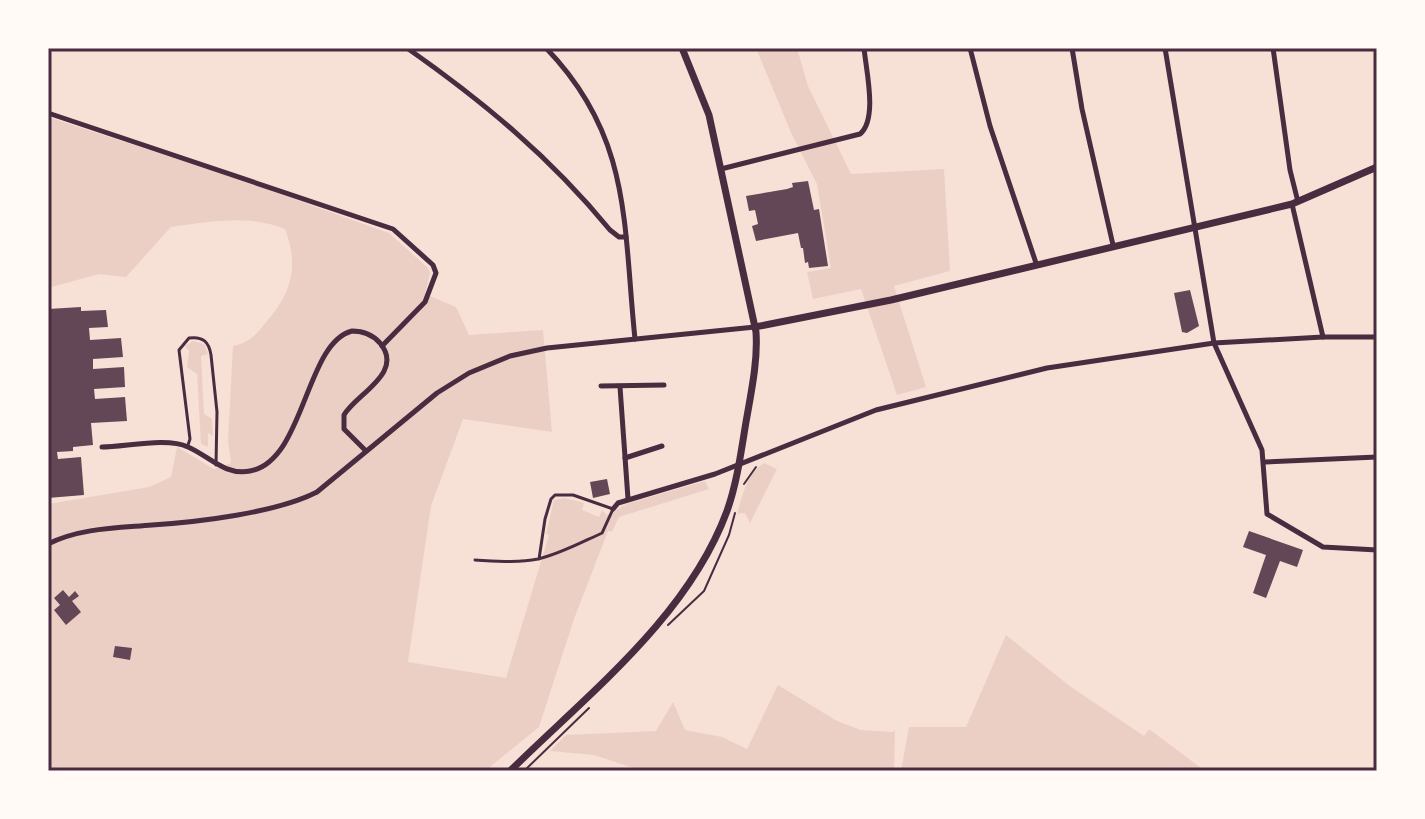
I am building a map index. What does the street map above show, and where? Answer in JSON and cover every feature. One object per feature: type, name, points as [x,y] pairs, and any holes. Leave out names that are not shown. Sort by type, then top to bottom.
[{"type":"street","points":[[407,48],[526,139],[560,171],[610,230],[619,237],[626,237]]},
{"type":"street","points":[[546,48],[580,89],[607,139],[617,174],[626,237],[635,339]]},
{"type":"street","points":[[510,771],[621,662],[682,595],[717,535],[730,502],[740,462],[757,346],[755,327],[709,115],[682,48]]},
{"type":"street","points":[[721,169],[860,134],[868,124],[869,88],[864,48]]},
{"type":"street","points":[[970,48],[990,126],[1036,263]]},
{"type":"street","points":[[1072,48],[1082,109],[1113,245]]},
{"type":"street","points":[[1165,48],[1214,343],[1265,462],[1264,504],[1269,517],[1323,547],[1377,550]]},
{"type":"street","points":[[1273,48],[1295,203],[1323,337]]},
{"type":"street","points":[[48,113],[208,165],[398,233],[433,265],[436,273],[425,302],[382,346]]},
{"type":"street","points":[[48,544],[83,532],[187,521],[294,502],[317,492],[437,393],[488,364],[510,356],[547,348],[755,327],[876,303],[1295,203],[1377,167]]},
{"type":"street","points":[[102,447],[174,444],[187,446],[216,465],[237,472],[258,469],[269,462],[286,441],[328,350],[339,337],[358,331],[374,338],[382,346],[386,362],[381,378],[348,409],[343,423],[348,436],[365,450]]},
{"type":"street","points":[[613,509],[628,499],[715,474],[876,410],[1067,363],[1214,343],[1377,337]]},
{"type":"street","points":[[601,386],[664,385]]},
{"type":"street","points":[[620,387],[628,499]]},
{"type":"street","points":[[625,458],[662,446]]},
{"type":"street","points":[[1265,462],[1377,457]]},
{"type":"lane","points":[[187,446],[190,439],[179,350],[189,338],[198,337],[210,346],[217,412],[216,465]]},
{"type":"lane","points":[[475,560],[539,559],[602,533],[613,509],[573,495],[555,495],[545,519],[539,559]]},
{"type":"path","points":[[524,771],[585,713]]},
{"type":"shaded area","points":[[756,48],[797,48],[808,86],[851,174],[944,169],[950,271],[894,286],[926,387],[897,395],[861,289],[813,299],[807,272],[831,268],[817,184],[792,135]]},
{"type":"shaded area","points":[[48,117],[238,179],[389,233],[428,268],[430,273],[425,294],[456,307],[469,335],[543,330],[552,432],[463,419],[431,506],[408,662],[506,678],[549,535],[546,534],[554,500],[565,498],[584,503],[582,510],[599,517],[602,510],[607,515],[626,504],[705,481],[709,489],[619,517],[612,532],[608,531],[574,619],[539,727],[485,771],[48,771],[48,504],[149,487],[171,477],[177,447],[214,469],[231,463],[228,441],[233,346],[252,337],[276,310],[291,278],[292,255],[285,229],[243,220],[214,221],[171,227],[126,277],[99,274],[48,288]]},
{"type":"shaded area","points":[[193,341],[204,344],[208,354],[201,356],[204,414],[212,419],[213,436],[208,433],[208,447],[201,444],[197,374],[187,367],[189,351],[185,346]]},
{"type":"shaded area","points":[[764,463],[777,469],[750,523],[745,513],[737,514],[749,479]]},
{"type":"shaded area","points":[[1006,635],[1071,687],[1144,736],[1149,729],[1205,771],[901,771],[909,727],[966,727]]},
{"type":"shaded area","points":[[778,685],[837,721],[861,730],[895,730],[894,771],[642,771],[594,755],[550,751],[566,735],[656,731],[673,702],[685,730],[722,737],[747,749]]},
{"type":"building","points":[[808,181],[814,210],[819,209],[828,266],[809,268],[798,233],[756,241],[752,226],[758,224],[755,210],[749,211],[746,196],[787,189],[793,187],[792,183]]},
{"type":"building","points":[[1190,290],[1199,326],[1187,333],[1182,332],[1174,293]]},
{"type":"building","points":[[81,307],[81,311],[106,310],[108,327],[89,328],[90,340],[121,338],[123,357],[93,359],[93,369],[124,367],[125,387],[94,389],[95,399],[125,397],[127,421],[91,423],[93,445],[57,452],[58,459],[81,457],[84,495],[48,498],[48,309]]},
{"type":"building","points":[[607,479],[610,494],[593,498],[590,482]]},
{"type":"building","points":[[1249,531],[1303,550],[1297,567],[1280,561],[1266,598],[1253,593],[1266,555],[1243,547]]},
{"type":"building","points":[[63,590],[69,597],[75,591],[79,596],[72,601],[81,612],[66,625],[54,610],[60,605],[54,598]]},
{"type":"building","points":[[115,646],[132,648],[130,660],[113,657]]}]
